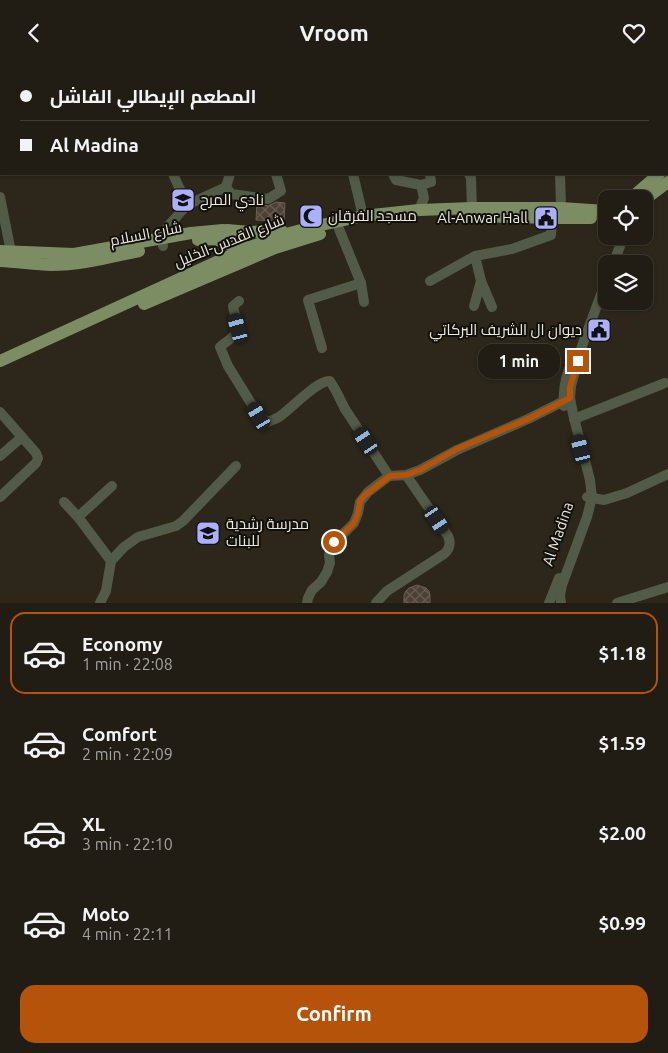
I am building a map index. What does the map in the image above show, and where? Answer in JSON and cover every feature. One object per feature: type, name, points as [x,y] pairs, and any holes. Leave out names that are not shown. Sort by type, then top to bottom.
[{"type":"main road","points":[[644,190],[663,177]]},
{"type":"main road","points":[[652,190],[663,177]]},
{"type":"main road","name":"شارع القدس-الخليل","points":[[0,369],[283,235],[312,227],[363,216],[419,209],[472,207],[598,210]]},
{"type":"main road","name":"شارع القدس-الخليل","points":[[0,361],[22,349],[213,263],[247,252],[275,248],[312,235],[362,223],[464,215],[598,218]]},
{"type":"main road","name":"شارع السلام","points":[[0,261],[51,265],[96,261],[191,233],[224,230],[272,232],[312,227]]},
{"type":"main road","points":[[224,230],[231,234],[247,252]]},
{"type":"main road","points":[[205,239],[211,243],[216,254],[213,263]]},
{"type":"main road","name":"شارع السلام","points":[[5,252],[74,254],[162,242],[205,239],[223,241],[247,252]]},
{"type":"street","points":[[173,175],[187,205]]},
{"type":"street","points":[[162,242],[168,226],[187,205],[226,187],[230,175]]},
{"type":"street","points":[[226,187],[231,194],[268,199],[281,191],[276,175]]},
{"type":"street","points":[[353,175],[363,216]]},
{"type":"street","points":[[394,175],[396,180],[420,185],[431,182],[430,175]]},
{"type":"street","points":[[469,175],[472,207]]},
{"type":"street","points":[[560,175],[561,208]]},
{"type":"street","points":[[419,209],[424,198],[420,185]]},
{"type":"street","points":[[0,197],[5,252]]},
{"type":"street","points":[[430,281],[475,256],[512,249],[551,235],[552,218]]},
{"type":"street","points":[[339,229],[361,283],[364,302]]},
{"type":"street","points":[[475,256],[481,281],[492,307]]},
{"type":"street","points":[[474,306],[481,281]]},
{"type":"street","points":[[322,348],[308,300],[361,283]]},
{"type":"street","points":[[239,301],[233,306],[238,328],[235,334],[220,347],[228,366],[259,416],[268,421],[278,418],[316,387],[325,381],[330,381],[345,409],[390,476]]},
{"type":"street","name":"Al Madina","points":[[561,603],[562,585],[588,517],[590,480],[574,419],[563,392],[564,382],[581,335],[598,301]]},
{"type":"street","points":[[574,419],[665,383]]},
{"type":"street","points":[[307,603],[312,590],[328,573],[333,544],[354,523],[362,498],[390,476],[406,475],[420,470],[457,449],[528,419],[567,399]]},
{"type":"street","name":"Al Madina","points":[[549,603],[589,497],[567,417],[567,399]]},
{"type":"street","points":[[0,412],[37,454],[38,461],[0,497]]},
{"type":"street","points":[[0,457],[22,437]]},
{"type":"street","points":[[102,602],[106,591],[111,561],[131,541],[138,537],[176,526],[184,521],[236,466]]},
{"type":"street","points":[[589,497],[604,501],[627,493],[668,474]]},
{"type":"street","points":[[376,603],[387,591],[444,554],[449,546],[448,536],[406,475]]},
{"type":"street","points":[[78,517],[112,486]]},
{"type":"street","points":[[64,502],[78,517],[111,561]]},
{"type":"street","points":[[616,603],[668,587]]},
{"type":"street","points":[[641,602],[668,593]]},
{"type":"building","points":[[276,202],[285,203],[284,221],[256,220],[257,204],[268,206]]},
{"type":"building","points":[[417,585],[429,591],[430,603],[404,603],[406,591]]},
{"type":"place","name":"نادي المرح","points":[[183,200]]},
{"type":"place","name":"مسجد الفرقان","points":[[311,216]]},
{"type":"place","name":"Al-Anwar Hall","points":[[546,218]]},
{"type":"place","name":"ديوان ال الشريف البركاتي","points":[[599,330]]},
{"type":"place","name":"مدرسة رشدية للبنات","points":[[208,533]]},
{"type":"route","points":[[334,542],[354,523],[360,501],[365,495],[390,476],[406,475],[420,470],[457,449],[528,419],[570,398],[570,387],[578,361]]}]
